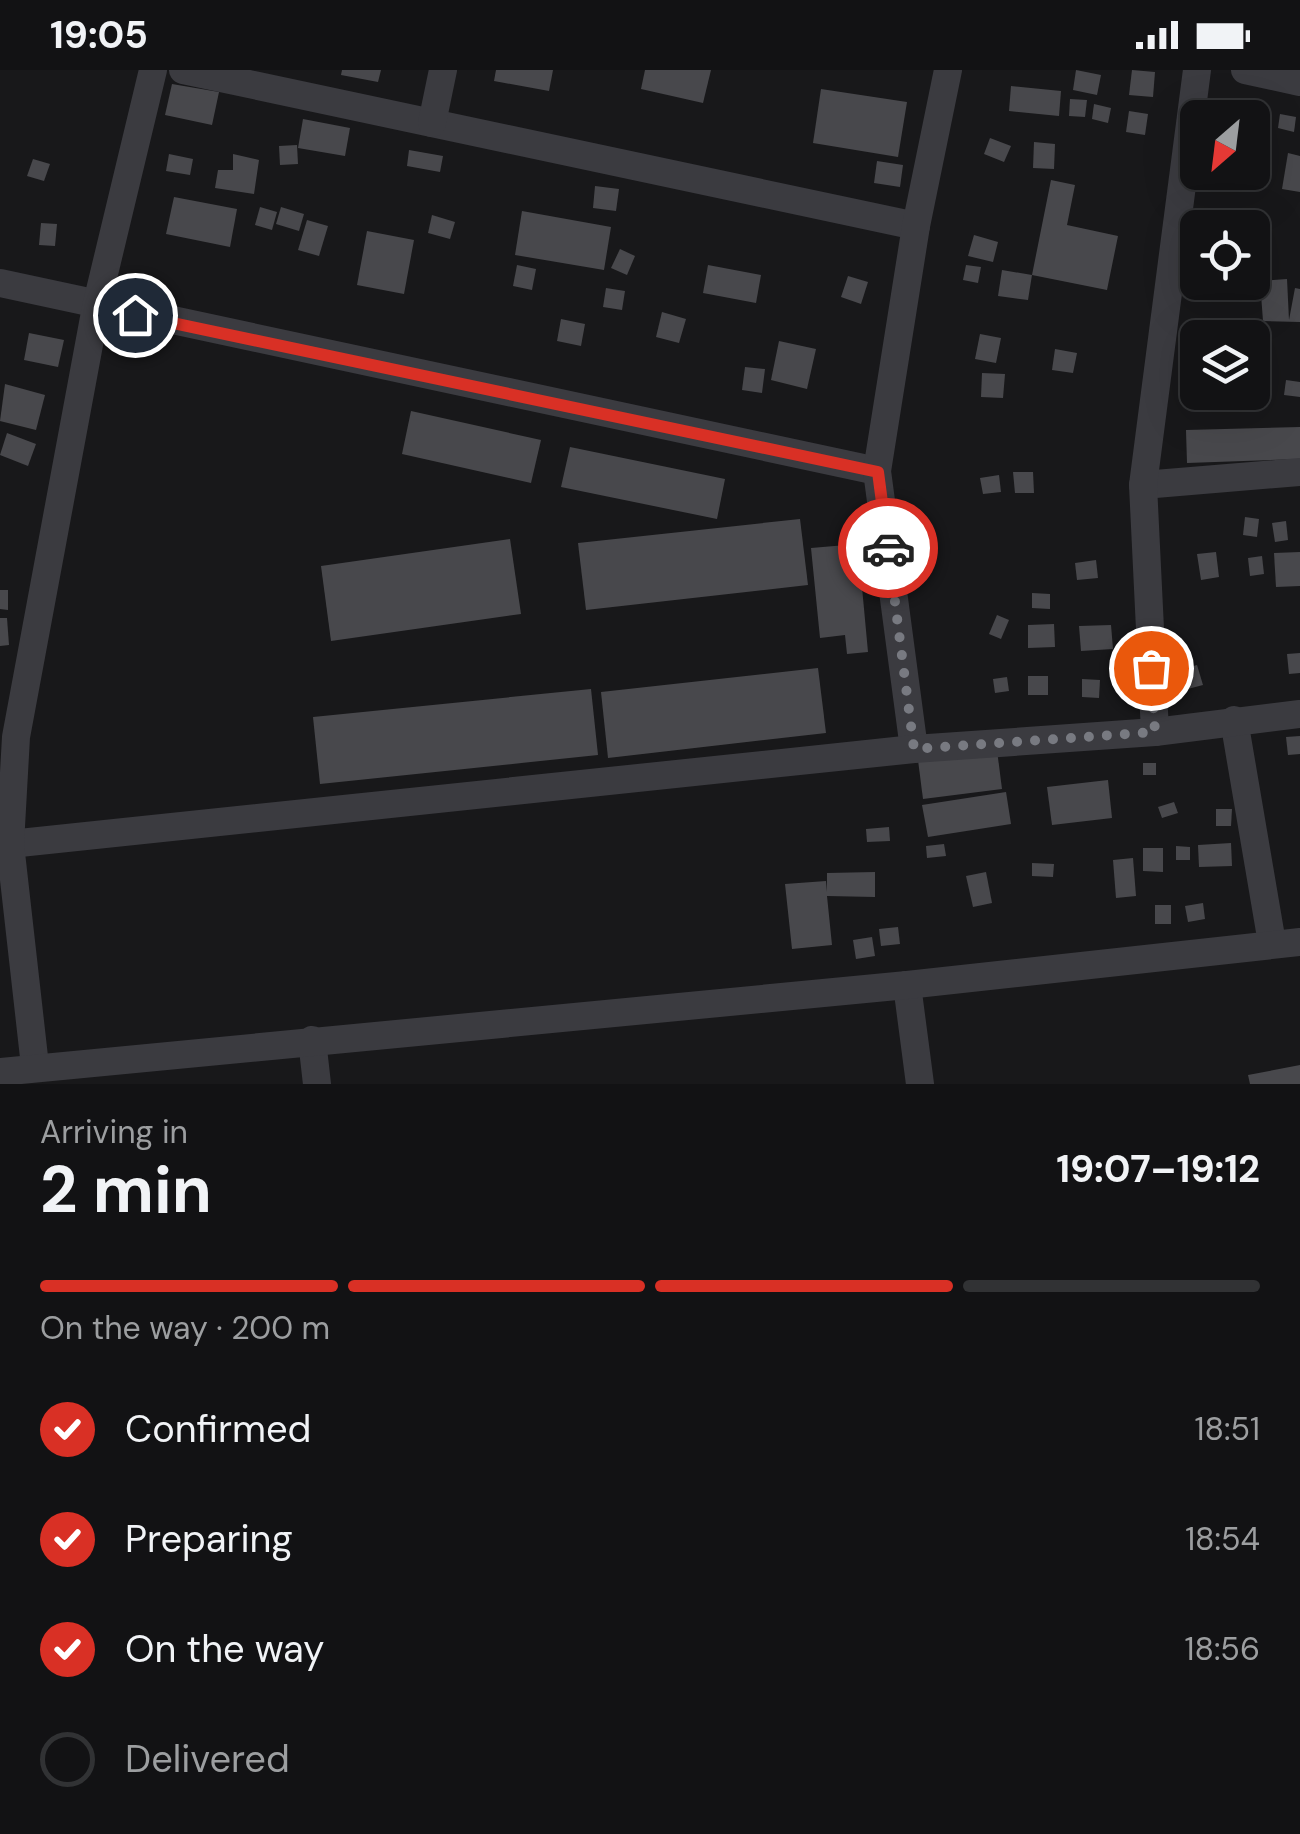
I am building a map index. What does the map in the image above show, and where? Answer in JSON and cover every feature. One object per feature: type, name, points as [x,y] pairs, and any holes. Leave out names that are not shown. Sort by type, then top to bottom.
[{"type":"street","points":[[36,1066],[10,844],[16,737],[96,307],[153,70]]},
{"type":"street","points":[[183,70],[916,226]]},
{"type":"street","points":[[432,123],[443,70]]},
{"type":"street","points":[[914,749],[878,472],[916,226],[948,70]]},
{"type":"street","points":[[1155,732],[1143,484],[1197,70]]},
{"type":"street","points":[[1246,70],[1300,82]]},
{"type":"street","points":[[0,284],[878,472]]},
{"type":"street","points":[[1143,484],[1300,472]]},
{"type":"street","points":[[10,844],[914,749],[1155,732],[1300,714]]},
{"type":"street","points":[[0,1072],[907,985],[1286,943],[1234,720]]},
{"type":"street","points":[[907,985],[920,1084]]},
{"type":"street","points":[[312,1040],[317,1084]]},
{"type":"building","points":[[342,70],[381,70],[378,82],[341,75]]},
{"type":"building","points":[[496,70],[553,70],[549,91],[494,81]]},
{"type":"building","points":[[645,70],[711,70],[703,103],[641,89]]},
{"type":"building","points":[[1076,70],[1101,75],[1097,95],[1073,90]]},
{"type":"building","points":[[1132,70],[1155,72],[1153,97],[1129,95]]},
{"type":"building","points":[[172,84],[219,92],[212,125],[165,115]]},
{"type":"building","points":[[1011,86],[1061,91],[1059,116],[1009,111]]},
{"type":"building","points":[[821,89],[907,102],[898,157],[813,143]]},
{"type":"building","points":[[1070,99],[1087,100],[1085,117],[1069,116]]},
{"type":"building","points":[[1094,104],[1111,108],[1108,123],[1092,119]]},
{"type":"building","points":[[1129,111],[1148,114],[1145,135],[1126,132]]},
{"type":"building","points":[[1280,114],[1296,117],[1294,132],[1278,128]]},
{"type":"building","points":[[303,119],[350,128],[345,156],[298,148]]},
{"type":"building","points":[[990,138],[1011,146],[1004,162],[984,154]]},
{"type":"building","points":[[1034,142],[1055,144],[1054,169],[1033,168]]},
{"type":"building","points":[[297,145],[298,164],[280,165],[279,146]]},
{"type":"building","points":[[409,150],[443,156],[440,172],[407,166]]},
{"type":"building","points":[[1288,153],[1300,156],[1300,192],[1282,189]]},
{"type":"building","points":[[169,154],[193,159],[190,175],[166,171]]},
{"type":"building","points":[[233,154],[259,160],[254,194],[215,188],[218,170],[233,170]]},
{"type":"building","points":[[33,159],[50,164],[44,181],[27,176]]},
{"type":"building","points":[[877,161],[903,165],[900,187],[874,183]]},
{"type":"building","points":[[1051,180],[1075,185],[1067,225],[1118,236],[1107,290],[1032,275]]},
{"type":"building","points":[[595,186],[619,189],[616,211],[593,208]]},
{"type":"building","points":[[174,197],[237,209],[230,247],[166,234]]},
{"type":"building","points":[[260,207],[277,212],[272,230],[255,225]]},
{"type":"building","points":[[281,207],[304,214],[299,231],[276,224]]},
{"type":"building","points":[[522,211],[611,227],[604,270],[515,255]]},
{"type":"building","points":[[432,215],[455,222],[450,239],[428,233]]},
{"type":"building","points":[[307,220],[328,226],[319,256],[298,250]]},
{"type":"building","points":[[41,223],[57,224],[55,246],[39,245]]},
{"type":"building","points":[[367,231],[414,240],[404,294],[357,285]]},
{"type":"building","points":[[974,235],[998,242],[993,262],[968,256]]},
{"type":"building","points":[[620,249],[635,256],[627,275],[611,268]]},
{"type":"building","points":[[517,265],[536,269],[532,290],[513,286]]},
{"type":"building","points":[[708,265],[761,275],[756,303],[703,293]]},
{"type":"building","points":[[966,265],[981,267],[978,283],[963,280]]},
{"type":"building","points":[[1002,270],[1032,275],[1028,300],[998,296]]},
{"type":"building","points":[[848,276],[868,282],[861,304],[841,297]]},
{"type":"building","points":[[1287,279],[1289,320],[1295,288],[1300,289],[1300,322],[1263,320],[1261,300],[1270,300],[1270,280]]},
{"type":"building","points":[[606,288],[625,291],[622,310],[603,307]]},
{"type":"building","points":[[662,312],[686,319],[679,343],[656,337]]},
{"type":"building","points":[[561,319],[585,324],[581,346],[557,341]]},
{"type":"building","points":[[29,333],[64,340],[58,367],[24,360]]},
{"type":"building","points":[[980,334],[1001,338],[996,363],[975,359]]},
{"type":"building","points":[[779,341],[816,349],[807,389],[771,380]]},
{"type":"building","points":[[1055,349],[1077,353],[1073,373],[1052,370]]},
{"type":"building","points":[[745,367],[765,369],[762,393],[742,390]]},
{"type":"building","points":[[982,373],[1005,374],[1003,398],[981,397]]},
{"type":"building","points":[[1286,380],[1300,382],[1300,397],[1284,395]]},
{"type":"building","points":[[5,384],[45,395],[36,430],[0,421]]},
{"type":"building","points":[[411,411],[541,440],[531,483],[402,454]]},
{"type":"building","points":[[1300,427],[1300,459],[1187,463],[1186,430]]},
{"type":"building","points":[[7,433],[36,444],[28,466],[0,455]]},
{"type":"building","points":[[570,447],[725,479],[717,519],[561,487]]},
{"type":"building","points":[[1013,472],[1033,472],[1034,493],[1015,493]]},
{"type":"building","points":[[999,475],[1001,492],[983,494],[980,478]]},
{"type":"building","points":[[1245,517],[1259,519],[1257,537],[1243,535]]},
{"type":"building","points":[[800,519],[808,585],[586,610],[578,543]]},
{"type":"building","points":[[1286,521],[1288,540],[1275,542],[1272,523]]},
{"type":"building","points":[[510,539],[521,614],[331,641],[321,566]]},
{"type":"building","points":[[858,544],[868,652],[847,654],[845,635],[820,638],[811,548]]},
{"type":"building","points":[[1216,552],[1219,577],[1201,580],[1197,554]]},
{"type":"building","points":[[1300,552],[1300,586],[1276,587],[1274,553]]},
{"type":"building","points":[[1262,556],[1264,574],[1250,576],[1248,558]]},
{"type":"building","points":[[1096,560],[1098,578],[1077,580],[1075,563]]},
{"type":"building","points":[[0,590],[8,590],[8,610],[0,609]]},
{"type":"building","points":[[1032,593],[1050,594],[1050,609],[1032,608]]},
{"type":"building","points":[[997,615],[1009,620],[1001,639],[989,634]]},
{"type":"building","points":[[0,618],[7,618],[9,645],[0,646]]},
{"type":"building","points":[[1054,624],[1055,647],[1028,648],[1028,625]]},
{"type":"building","points":[[1111,625],[1113,649],[1081,651],[1079,626]]},
{"type":"building","points":[[1300,653],[1300,673],[1289,674],[1287,654]]},
{"type":"building","points":[[1197,665],[1203,685],[1184,690],[1179,670]]},
{"type":"building","points":[[818,668],[826,733],[608,758],[601,692]]},
{"type":"building","points":[[1028,676],[1048,676],[1048,695],[1028,695]]},
{"type":"building","points":[[1007,677],[1009,691],[995,693],[993,679]]},
{"type":"building","points":[[1082,679],[1100,680],[1099,698],[1082,697]]},
{"type":"building","points":[[591,689],[598,755],[320,784],[313,717]]},
{"type":"building","points":[[1300,736],[1300,754],[1288,755],[1286,737]]},
{"type":"building","points":[[997,750],[1002,789],[923,799],[918,760]]},
{"type":"building","points":[[1143,763],[1156,763],[1156,775],[1143,775]]},
{"type":"building","points":[[1108,780],[1112,818],[1052,825],[1047,787]]},
{"type":"building","points":[[1006,792],[1011,824],[928,837],[922,805]]},
{"type":"building","points":[[1174,802],[1178,813],[1162,818],[1158,807]]},
{"type":"building","points":[[1216,809],[1232,809],[1231,826],[1216,826]]},
{"type":"building","points":[[889,827],[890,841],[867,842],[866,829]]},
{"type":"building","points":[[1231,843],[1232,866],[1199,867],[1198,845]]},
{"type":"building","points":[[944,844],[946,856],[927,858],[926,846]]},
{"type":"building","points":[[1176,846],[1190,847],[1190,860],[1176,860]]},
{"type":"building","points":[[1143,848],[1163,848],[1163,872],[1143,871]]},
{"type":"building","points":[[1133,858],[1136,896],[1116,898],[1113,860]]},
{"type":"building","points":[[1032,863],[1054,864],[1053,877],[1032,876]]},
{"type":"building","points":[[875,872],[875,897],[827,896],[832,945],[792,949],[785,884],[826,881],[827,892],[827,873]]},
{"type":"building","points":[[986,872],[992,903],[973,907],[966,876]]},
{"type":"building","points":[[1203,903],[1205,919],[1188,922],[1185,906]]},
{"type":"building","points":[[1155,905],[1171,905],[1171,924],[1155,924]]},
{"type":"building","points":[[898,927],[900,944],[881,946],[879,929]]},
{"type":"building","points":[[872,937],[875,956],[856,959],[853,940]]},
{"type":"building","points":[[1300,1065],[1300,1084],[1250,1084],[1248,1075]]},
{"type":"way so far","points":[[888,548],[914,749],[1155,732],[1151,668]]},
{"type":"route","points":[[135,315],[878,472],[888,548]]}]
